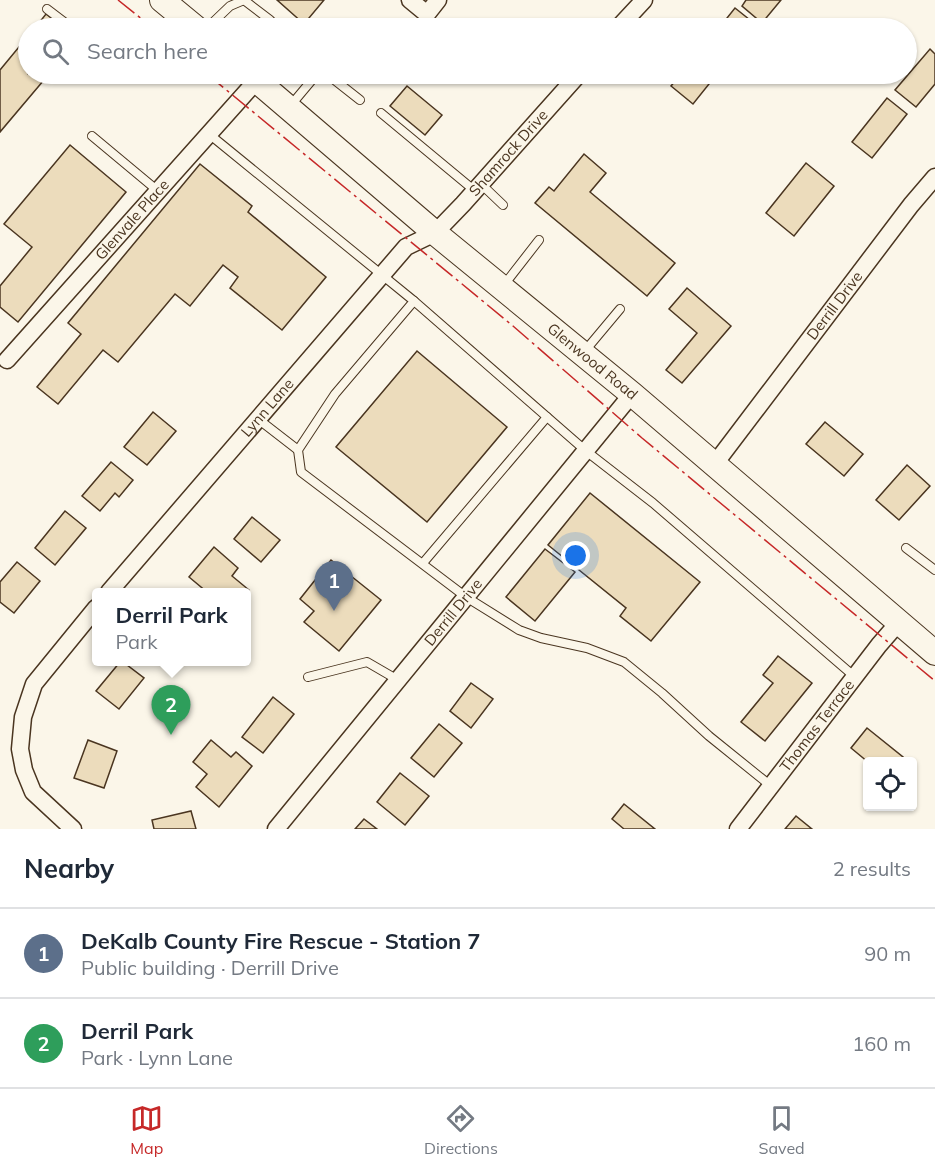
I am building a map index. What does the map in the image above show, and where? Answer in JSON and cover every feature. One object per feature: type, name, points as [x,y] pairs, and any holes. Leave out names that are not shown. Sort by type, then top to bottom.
[{"type":"main road","points":[[162,0],[184,18]]},
{"type":"main road","name":"Glenwood Road","points":[[264,84],[288,108],[435,233],[632,394],[935,653]]},
{"type":"street","points":[[410,0],[427,14],[438,0]]},
{"type":"street","points":[[627,18],[644,0]]},
{"type":"street","name":"Glenvale Place","points":[[7,360],[209,134],[250,84]]},
{"type":"street","name":"Shamrock Drive","points":[[435,233],[570,84]]},
{"type":"street","name":"Derrill Drive","points":[[714,465],[911,205],[935,177]]},
{"type":"street","name":"Lynn Lane","points":[[112,588],[406,247],[435,233]]},
{"type":"street","name":"Derrill Drive","points":[[276,829],[632,394]]},
{"type":"street","points":[[73,829],[33,792],[24,770],[20,749],[24,717],[34,684],[92,613]]},
{"type":"street","name":"Thomas Terrace","points":[[738,829],[899,622]]},
{"type":"lane","points":[[217,18],[230,6],[244,0],[267,18]]},
{"type":"lane","points":[[47,9],[59,18]]},
{"type":"lane","points":[[288,108],[308,84]]},
{"type":"lane","points":[[340,84],[360,100]]},
{"type":"lane","points":[[381,113],[503,204]]},
{"type":"lane","points":[[209,134],[414,301],[586,451],[653,502],[855,677]]},
{"type":"lane","points":[[92,136],[158,190]]},
{"type":"lane","points":[[501,287],[539,240]]},
{"type":"lane","points":[[414,301],[335,394],[298,450],[301,472],[466,597],[519,630],[541,638],[587,648],[624,662],[771,786]]},
{"type":"lane","points":[[583,354],[620,309]]},
{"type":"lane","points":[[423,563],[547,417]]},
{"type":"lane","points":[[258,419],[298,450]]},
{"type":"lane","points":[[906,548],[935,570]]},
{"type":"lane","points":[[308,677],[367,662],[398,680]]},
{"type":"building","points":[[277,0],[324,0],[309,18],[297,18]]},
{"type":"building","points":[[746,0],[781,0],[766,18],[756,18],[742,6]]},
{"type":"building","points":[[735,8],[748,18],[727,18]]},
{"type":"building","points":[[18,48],[18,84],[41,84],[0,132],[0,70]]},
{"type":"building","points":[[930,49],[935,54],[935,84],[916,107],[895,90],[900,84],[917,84],[917,64]]},
{"type":"building","points":[[673,84],[709,84],[693,104],[671,86]]},
{"type":"building","points":[[407,86],[442,115],[425,135],[390,106]]},
{"type":"building","points":[[887,98],[907,114],[872,158],[852,142]]},
{"type":"building","points":[[70,145],[126,192],[18,322],[0,307],[0,286],[32,247],[4,224]]},
{"type":"building","points":[[584,154],[606,173],[590,192],[675,263],[647,296],[535,203],[549,187],[554,191]]},
{"type":"building","points":[[806,163],[834,186],[794,236],[766,213]]},
{"type":"building","points":[[200,164],[252,206],[248,212],[326,277],[282,330],[230,288],[238,277],[223,265],[190,306],[175,294],[118,362],[103,350],[58,404],[37,387],[81,334],[68,323]]},
{"type":"building","points":[[687,288],[731,326],[682,383],[666,370],[697,333],[669,309]]},
{"type":"building","points":[[417,351],[507,427],[427,522],[336,447]]},
{"type":"building","points":[[153,412],[176,431],[147,465],[124,447]]},
{"type":"building","points":[[825,422],[863,454],[844,476],[806,444]]},
{"type":"building","points":[[111,462],[133,480],[119,497],[115,493],[100,511],[82,496]]},
{"type":"building","points":[[907,465],[930,486],[899,520],[876,500]]},
{"type":"building","points":[[590,493],[700,582],[651,641],[620,616],[626,608],[548,545]]},
{"type":"building","points":[[65,511],[86,528],[55,565],[35,548]]},
{"type":"building","points":[[252,517],[280,540],[261,562],[234,539]]},
{"type":"building","points":[[214,547],[238,568],[232,576],[247,588],[202,588],[189,577]]},
{"type":"building","points":[[545,549],[575,572],[535,621],[506,597]]},
{"type":"building","points":[[331,560],[381,600],[339,651],[304,622],[314,611],[300,599]]},
{"type":"building","points":[[17,562],[40,581],[14,613],[0,602],[0,582]]},
{"type":"building","points":[[778,656],[812,683],[765,741],[741,722],[773,683],[763,675]]},
{"type":"building","points":[[117,666],[128,666],[144,678],[119,709],[96,691]]},
{"type":"building","points":[[471,683],[493,699],[471,728],[450,711]]},
{"type":"building","points":[[273,697],[294,714],[263,753],[242,737]]},
{"type":"building","points":[[439,724],[462,743],[434,777],[411,758]]},
{"type":"building","points":[[867,728],[903,757],[863,758],[851,748]]},
{"type":"building","points":[[88,740],[117,751],[104,788],[74,778]]},
{"type":"building","points":[[211,740],[231,757],[236,752],[252,766],[219,807],[196,787],[207,774],[193,762]]},
{"type":"building","points":[[400,773],[429,796],[405,825],[377,802]]},
{"type":"building","points":[[624,804],[655,829],[624,829],[612,819]]},
{"type":"building","points":[[191,811],[196,829],[154,829],[152,820]]},
{"type":"building","points":[[796,816],[812,829],[785,829]]},
{"type":"building","points":[[364,819],[377,829],[355,829]]},
{"type":"power","points":[[118,0],[140,18]]},
{"type":"power","points":[[219,84],[513,326],[642,438],[935,681]]},
{"type":"place","name":"DeKalb County Fire Rescue - Station 7","points":[[334,611]]},
{"type":"place","name":"Derril Park","points":[[171,735]]}]
